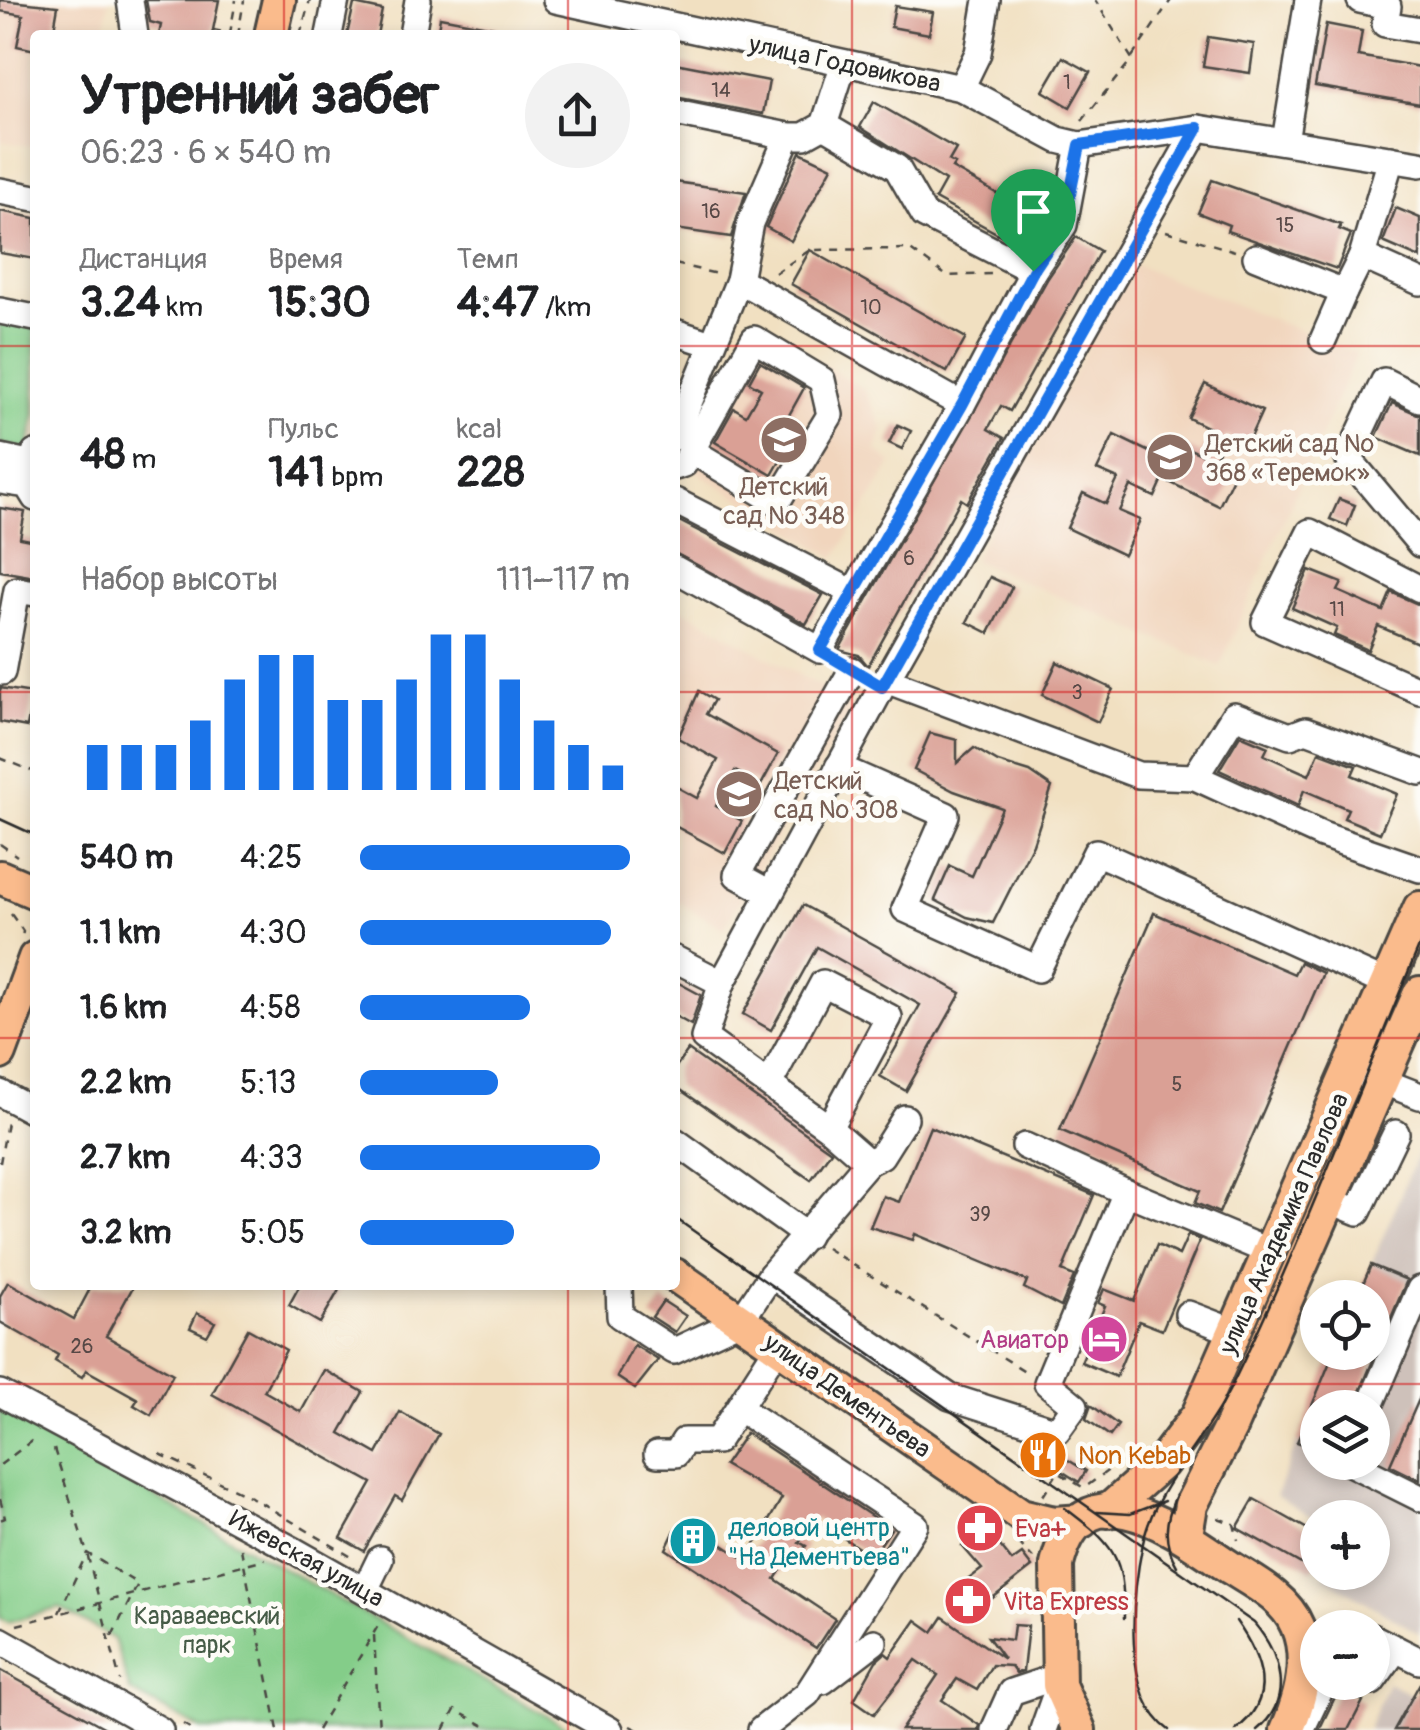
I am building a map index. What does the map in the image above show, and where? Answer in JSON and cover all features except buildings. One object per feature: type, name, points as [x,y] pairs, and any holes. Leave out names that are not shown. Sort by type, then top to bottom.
[{"type":"main road","points":[[272,30],[279,0]]},
{"type":"main road","points":[[0,877],[30,890]]},
{"type":"main road","name":"улица Академика Павлова","points":[[1095,1516],[1176,1448],[1198,1415],[1420,908]]},
{"type":"main road","points":[[0,1053],[10,994],[30,965]]},
{"type":"main road","name":"улица Академика Павлова","points":[[1186,1535],[1191,1504],[1230,1428],[1420,993]]},
{"type":"main road","name":"улица Дементьева","points":[[680,1279],[1054,1523],[1142,1512],[1186,1535],[1278,1599],[1300,1623]]},
{"type":"main road","name":"улица Дементьева","points":[[1027,1507],[1057,1565]]},
{"type":"main road","points":[[1079,1730],[1059,1681],[1057,1565],[1061,1547],[1095,1516]]},
{"type":"main road","name":"улица Дементьева","points":[[1287,1730],[1300,1688]]},
{"type":"street","points":[[130,0],[134,30]]},
{"type":"street","points":[[329,30],[336,0]]},
{"type":"street","points":[[413,30],[418,0]]},
{"type":"street","name":"улица Годовикова","points":[[556,0],[646,10],[844,63],[960,88],[1073,144]]},
{"type":"street","points":[[960,88],[978,53],[987,0]]},
{"type":"street","points":[[1285,140],[1308,0]]},
{"type":"street","points":[[1360,0],[1388,3],[1385,24],[1420,30]]},
{"type":"street","points":[[680,114],[804,136],[824,126],[844,63]]},
{"type":"street","points":[[824,126],[896,168],[924,215],[1033,271]]},
{"type":"street","points":[[868,1162],[830,1128],[704,1038],[722,984],[770,893],[1198,128]]},
{"type":"street","points":[[820,650],[962,405],[1033,271],[1064,224],[1073,144],[1198,128],[1420,164]]},
{"type":"street","points":[[681,452],[711,344],[746,284],[750,223],[788,136]]},
{"type":"street","points":[[1322,340],[1362,256],[1391,158]]},
{"type":"street","points":[[0,191],[30,197]]},
{"type":"street","points":[[1362,256],[1420,282]]},
{"type":"street","points":[[1256,258],[1344,292]]},
{"type":"street","points":[[746,284],[962,405]]},
{"type":"street","points":[[0,311],[30,317]]},
{"type":"street","points":[[680,334],[711,344]]},
{"type":"street","points":[[754,339],[822,380],[830,416],[777,502],[681,452],[754,339]]},
{"type":"street","points":[[1418,537],[1348,458],[1384,381],[1420,399]]},
{"type":"street","points":[[0,457],[30,463]]},
{"type":"street","points":[[0,481],[27,486],[30,490]]},
{"type":"street","points":[[680,504],[852,592]]},
{"type":"street","points":[[1420,589],[1310,532],[1254,618],[1420,691]]},
{"type":"street","points":[[680,572],[852,670],[884,684],[1138,776],[1195,777],[1322,835],[1420,868]]},
{"type":"street","points":[[2,672],[17,590],[30,592]]},
{"type":"street","points":[[770,893],[738,874],[852,670]]},
{"type":"street","points":[[1195,777],[1234,714],[1290,736],[1306,730],[1420,772]]},
{"type":"street","points":[[838,768],[946,815],[905,909],[1038,969],[1096,852],[1387,984]]},
{"type":"street","points":[[680,962],[722,984]]},
{"type":"street","points":[[768,1084],[823,983],[890,1017],[830,1128]]},
{"type":"street","points":[[1350,1068],[1420,1096]]},
{"type":"street","points":[[0,1093],[30,1109]]},
{"type":"street","points":[[618,1290],[620,1316],[674,1351],[741,1320],[770,1275],[868,1162],[881,1156],[905,1118]]},
{"type":"street","points":[[1331,1201],[1358,1212],[1396,1133]]},
{"type":"street","points":[[680,1145],[807,1236]]},
{"type":"street","points":[[1025,1146],[1270,1252]]},
{"type":"street","points":[[770,1275],[950,1397],[1057,1431],[1075,1406],[1047,1383],[1126,1192]]},
{"type":"street","points":[[1377,1390],[1420,1289]]},
{"type":"street","points":[[1188,1314],[1235,1332]]},
{"type":"street","points":[[657,1454],[676,1454],[684,1441],[718,1441],[778,1346]]},
{"type":"street","name":"Ижевская улица","points":[[0,1393],[295,1551],[610,1730]]},
{"type":"street","points":[[740,1408],[915,1526],[807,1694]]},
{"type":"street","points":[[1384,1480],[1420,1498]]},
{"type":"street","points":[[365,1590],[380,1559]]},
{"type":"street","points":[[5,1634],[160,1730]]},
{"type":"street","points":[[761,1730],[874,1642]]},
{"type":"street","points":[[1390,1646],[1420,1661]]},
{"type":"street","points":[[1390,1657],[1396,1649]]},
{"type":"street","points":[[994,1730],[1011,1692],[1059,1681],[1044,1730]]},
{"type":"street","points":[[1301,1730],[1315,1700]]},
{"type":"path","points":[[231,30],[236,0]]},
{"type":"path","points":[[239,30],[244,0]]},
{"type":"path","points":[[301,30],[310,0]]},
{"type":"path","points":[[1095,0],[1132,59]]},
{"type":"path","points":[[1073,144],[1171,0]]},
{"type":"path","points":[[1162,230],[1256,258]]},
{"type":"path","points":[[680,265],[746,284],[810,250],[909,249],[947,276],[1033,271]]},
{"type":"path","points":[[0,758],[30,770]]},
{"type":"path","points":[[807,1236],[972,1342],[1047,1383]]},
{"type":"path","points":[[0,1465],[48,1428]]},
{"type":"path","points":[[1027,1507],[1040,1501],[1058,1472],[1084,1488],[1146,1442]]},
{"type":"path","points":[[53,1446],[87,1553],[123,1692]]},
{"type":"path","points":[[0,1499],[6,1518],[0,1520]]},
{"type":"path","points":[[235,1518],[278,1730]]},
{"type":"path","points":[[1218,1518],[1234,1524],[1239,1546]]},
{"type":"path","points":[[5,1634],[59,1614],[295,1551]]},
{"type":"path","points":[[87,1553],[138,1584],[109,1642]]},
{"type":"path","points":[[59,1614],[87,1553]]},
{"type":"path","points":[[317,1730],[390,1605]]},
{"type":"path","points":[[374,1633],[379,1730]]},
{"type":"path","points":[[444,1730],[455,1710],[492,1730]]},
{"type":"shaded area","points":[[0,0],[109,0],[104,30],[30,30],[30,146],[0,141]]},
{"type":"shaded area","name":"Детский сад № 368 «Теремок»","points":[[1133,264],[1357,353],[1220,666],[973,560]]},
{"type":"shaded area","name":"Детский сад № 348","points":[[752,321],[865,390],[883,429],[876,450],[892,463],[835,558],[680,461]]},
{"type":"shaded area","name":"Детский сад № 308","points":[[680,608],[854,706],[724,929],[680,903]]},
{"type":"shaded area","points":[[1420,1149],[1420,1634],[1390,1616],[1390,1610],[1379,1610],[1346,1590],[1390,1590],[1390,1500],[1300,1500],[1300,1511],[1276,1496],[1297,1442],[1300,1480],[1390,1480],[1390,1390],[1363,1390],[1372,1370],[1390,1370],[1390,1326],[1409,1281],[1371,1265]]},
{"type":"shaded area","points":[[1390,1683],[1420,1700],[1420,1730],[1367,1730],[1380,1700],[1390,1700]]},
{"type":"green space","points":[[0,320],[30,326],[30,440],[28,450],[0,444]]},
{"type":"green space","name":"Караваевский парк","points":[[0,1410],[572,1730],[202,1730],[130,1691],[114,1639],[60,1608],[8,1622],[0,1618]]},
{"type":"tram line","points":[[0,819],[30,833]]},
{"type":"tram line","points":[[1169,1730],[1143,1694],[1134,1643],[1136,1589],[1149,1522],[1170,1481],[1221,1405],[1258,1331],[1420,944]]},
{"type":"tram line","points":[[680,1221],[1254,1623],[1271,1649],[1280,1677],[1276,1705],[1257,1730]]},
{"type":"tram line","points":[[1176,1495],[1167,1531],[1177,1566]]},
{"type":"tram line","points":[[1097,1512],[1130,1514],[1164,1501]]},
{"type":"tram line","points":[[1065,1508],[1095,1532],[1113,1553],[1122,1579],[1124,1618]]},
{"type":"tram line","points":[[1235,1730],[1257,1705],[1261,1692],[1253,1649],[1236,1621]]},
{"type":"place","name":"Детский сад № 348","points":[[784,440]]},
{"type":"place","name":"Детский сад № 368 «Теремок»","points":[[1170,457]]},
{"type":"place","name":"Детский сад № 308","points":[[739,794]]},
{"type":"place","name":"Авиатор","points":[[1104,1339]]},
{"type":"place","name":"Non Kebab","points":[[1043,1455]]},
{"type":"place","name":"Eva+","points":[[980,1528]]},
{"type":"place","name":"деловой центр \"На Дементьева\"","points":[[693,1541]]},
{"type":"place","name":"Vita Express","points":[[968,1601]]},
{"type":"route","points":[[1198,128],[882,687],[820,650],[962,405],[1033,271],[1064,224],[1080,145],[1198,128]]}]
